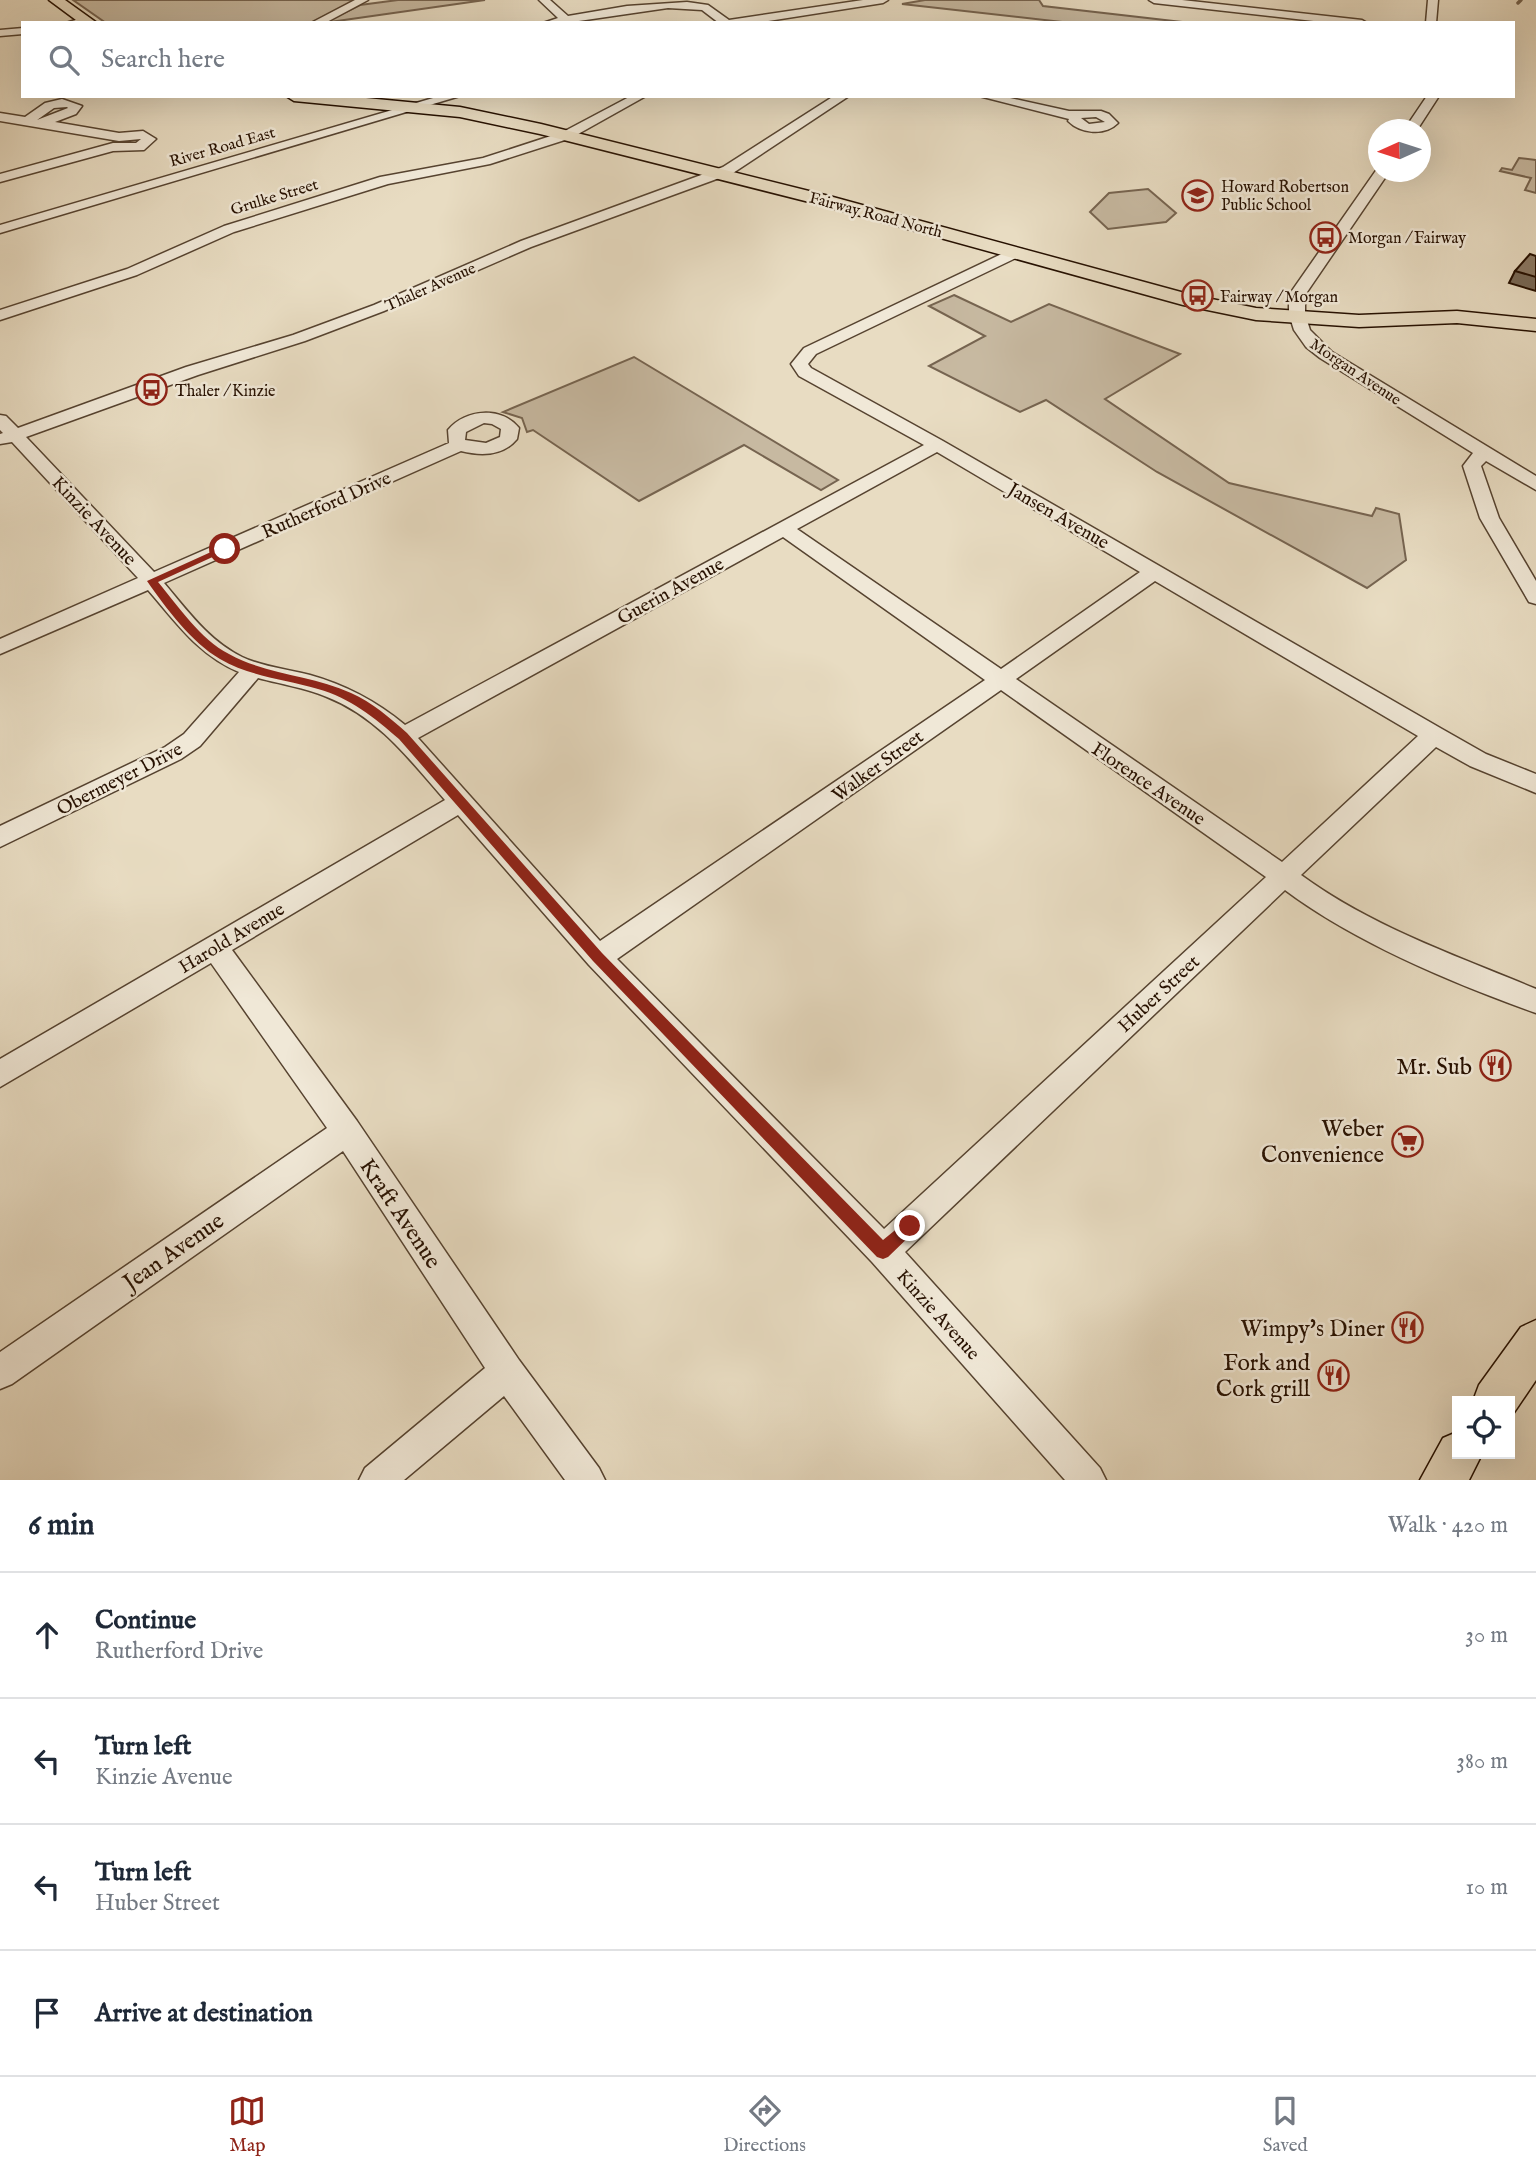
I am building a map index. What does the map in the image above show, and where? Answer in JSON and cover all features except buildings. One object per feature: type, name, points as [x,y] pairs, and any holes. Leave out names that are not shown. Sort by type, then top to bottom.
[{"type":"main road","points":[[55,0],[81,21]]},
{"type":"main road","name":"Fairway Road North","points":[[314,98],[460,112],[567,135],[1017,252],[1189,301],[1297,319],[1359,321],[1457,317],[1536,325]]},
{"type":"main road","name":"Fairway Road North","points":[[1457,317],[1470,312],[1536,313]]},
{"type":"main road","points":[[1498,1396],[1536,1342]]},
{"type":"main road","points":[[1443,1480],[1457,1459]]},
{"type":"street","points":[[320,21],[363,0]]},
{"type":"street","points":[[544,0],[565,19]]},
{"type":"street","points":[[745,21],[883,0]]},
{"type":"street","points":[[1154,0],[1344,21]]},
{"type":"street","points":[[1431,21],[1433,0]]},
{"type":"street","points":[[556,21],[659,2],[685,2],[707,8],[723,21]]},
{"type":"street","points":[[0,33],[21,32]]},
{"type":"street","name":"River Road East","points":[[0,229],[447,98]]},
{"type":"street","name":"Grulke Street","points":[[0,314],[132,272],[204,238],[242,225],[385,180],[485,161],[567,135],[636,98]]},
{"type":"street","name":"Thaler Avenue","points":[[5,431],[299,338],[379,308],[526,244],[718,173],[738,165],[840,98]]},
{"type":"street","points":[[994,98],[1076,116]]},
{"type":"street","points":[[1416,119],[1427,98]]},
{"type":"street","points":[[0,117],[116,142],[0,178]]},
{"type":"street","name":"Morgan Avenue","points":[[1375,182],[1297,295],[1295,309],[1305,337],[1326,355],[1536,484]]},
{"type":"street","name":"Jansen Avenue","points":[[1017,252],[810,351],[799,364],[805,372],[937,445],[1434,735],[1478,760],[1536,784]]},
{"type":"street","name":"Kinzie Avenue","points":[[5,431],[152,581],[204,643],[223,656],[253,670],[320,686],[348,696],[376,713],[403,736],[598,957],[883,1251],[1088,1480]]},
{"type":"street","name":"Rutherford Drive","points":[[0,647],[460,445]]},
{"type":"street","name":"Guerin Avenue","points":[[403,736],[937,445]]},
{"type":"street","points":[[1483,452],[1472,466],[1478,495],[1494,531],[1536,597]]},
{"type":"street","name":"Florence Avenue","points":[[782,528],[1309,896],[1348,920],[1536,1001]]},
{"type":"street","name":"Walker Street","points":[[598,957],[822,805],[1155,571]]},
{"type":"street","name":"Obermeyer Drive","points":[[0,837],[173,753],[191,740],[253,670]]},
{"type":"street","name":"Huber Street","points":[[883,1251],[1434,735]]},
{"type":"street","name":"Harold Avenue","points":[[0,1074],[462,800]]},
{"type":"street","name":"Kraft Avenue","points":[[215,947],[347,1131],[507,1372],[587,1480]]},
{"type":"street","name":"Jean Avenue","points":[[0,1371],[347,1131]]},
{"type":"street","points":[[377,1480],[507,1372]]},
{"type":"shaded area","points":[[73,0],[360,0],[316,21],[103,21]]},
{"type":"shaded area","points":[[398,0],[485,0],[327,21],[360,5]]},
{"type":"shaded area","points":[[925,0],[1039,0],[1043,6],[1174,21],[1053,21],[902,4]]},
{"type":"shaded area","points":[[1519,158],[1536,160],[1536,193],[1525,190],[1531,178],[1500,171],[1502,168],[1512,170]]},
{"type":"shaded area","points":[[1148,189],[1176,213],[1166,222],[1108,229],[1090,212],[1109,193]]},
{"type":"shaded area","points":[[954,295],[1011,322],[1049,304],[1180,354],[1105,399],[1229,483],[1372,516],[1376,508],[1399,514],[1406,560],[1367,588],[1157,472],[1046,400],[1020,412],[929,366],[985,336],[929,306]]},
{"type":"shaded area","points":[[634,357],[838,480],[821,490],[744,445],[639,501],[533,430],[527,432],[522,418],[503,412]]},
{"type":"waterway","points":[[1518,3],[1521,0]]},
{"type":"place","name":"Howard Robertson Public School","points":[[1198,195]]},
{"type":"place","name":"Morgan / Fairway","points":[[1325,237]]},
{"type":"place","name":"Fairway / Morgan","points":[[1197,296]]},
{"type":"place","name":"Thaler / Kinzie","points":[[152,390]]},
{"type":"place","name":"Mr. Sub","points":[[1495,1066]]},
{"type":"place","name":"Weber Convenience","points":[[1407,1141]]},
{"type":"place","name":"Wimpy's Diner","points":[[1408,1328]]},
{"type":"place","name":"Fork and Cork grill","points":[[1333,1375]]},
{"type":"route","points":[[225,549],[152,581],[204,643],[223,656],[253,670],[320,686],[348,696],[376,713],[403,736],[462,800],[598,957],[883,1251],[910,1226]]}]
